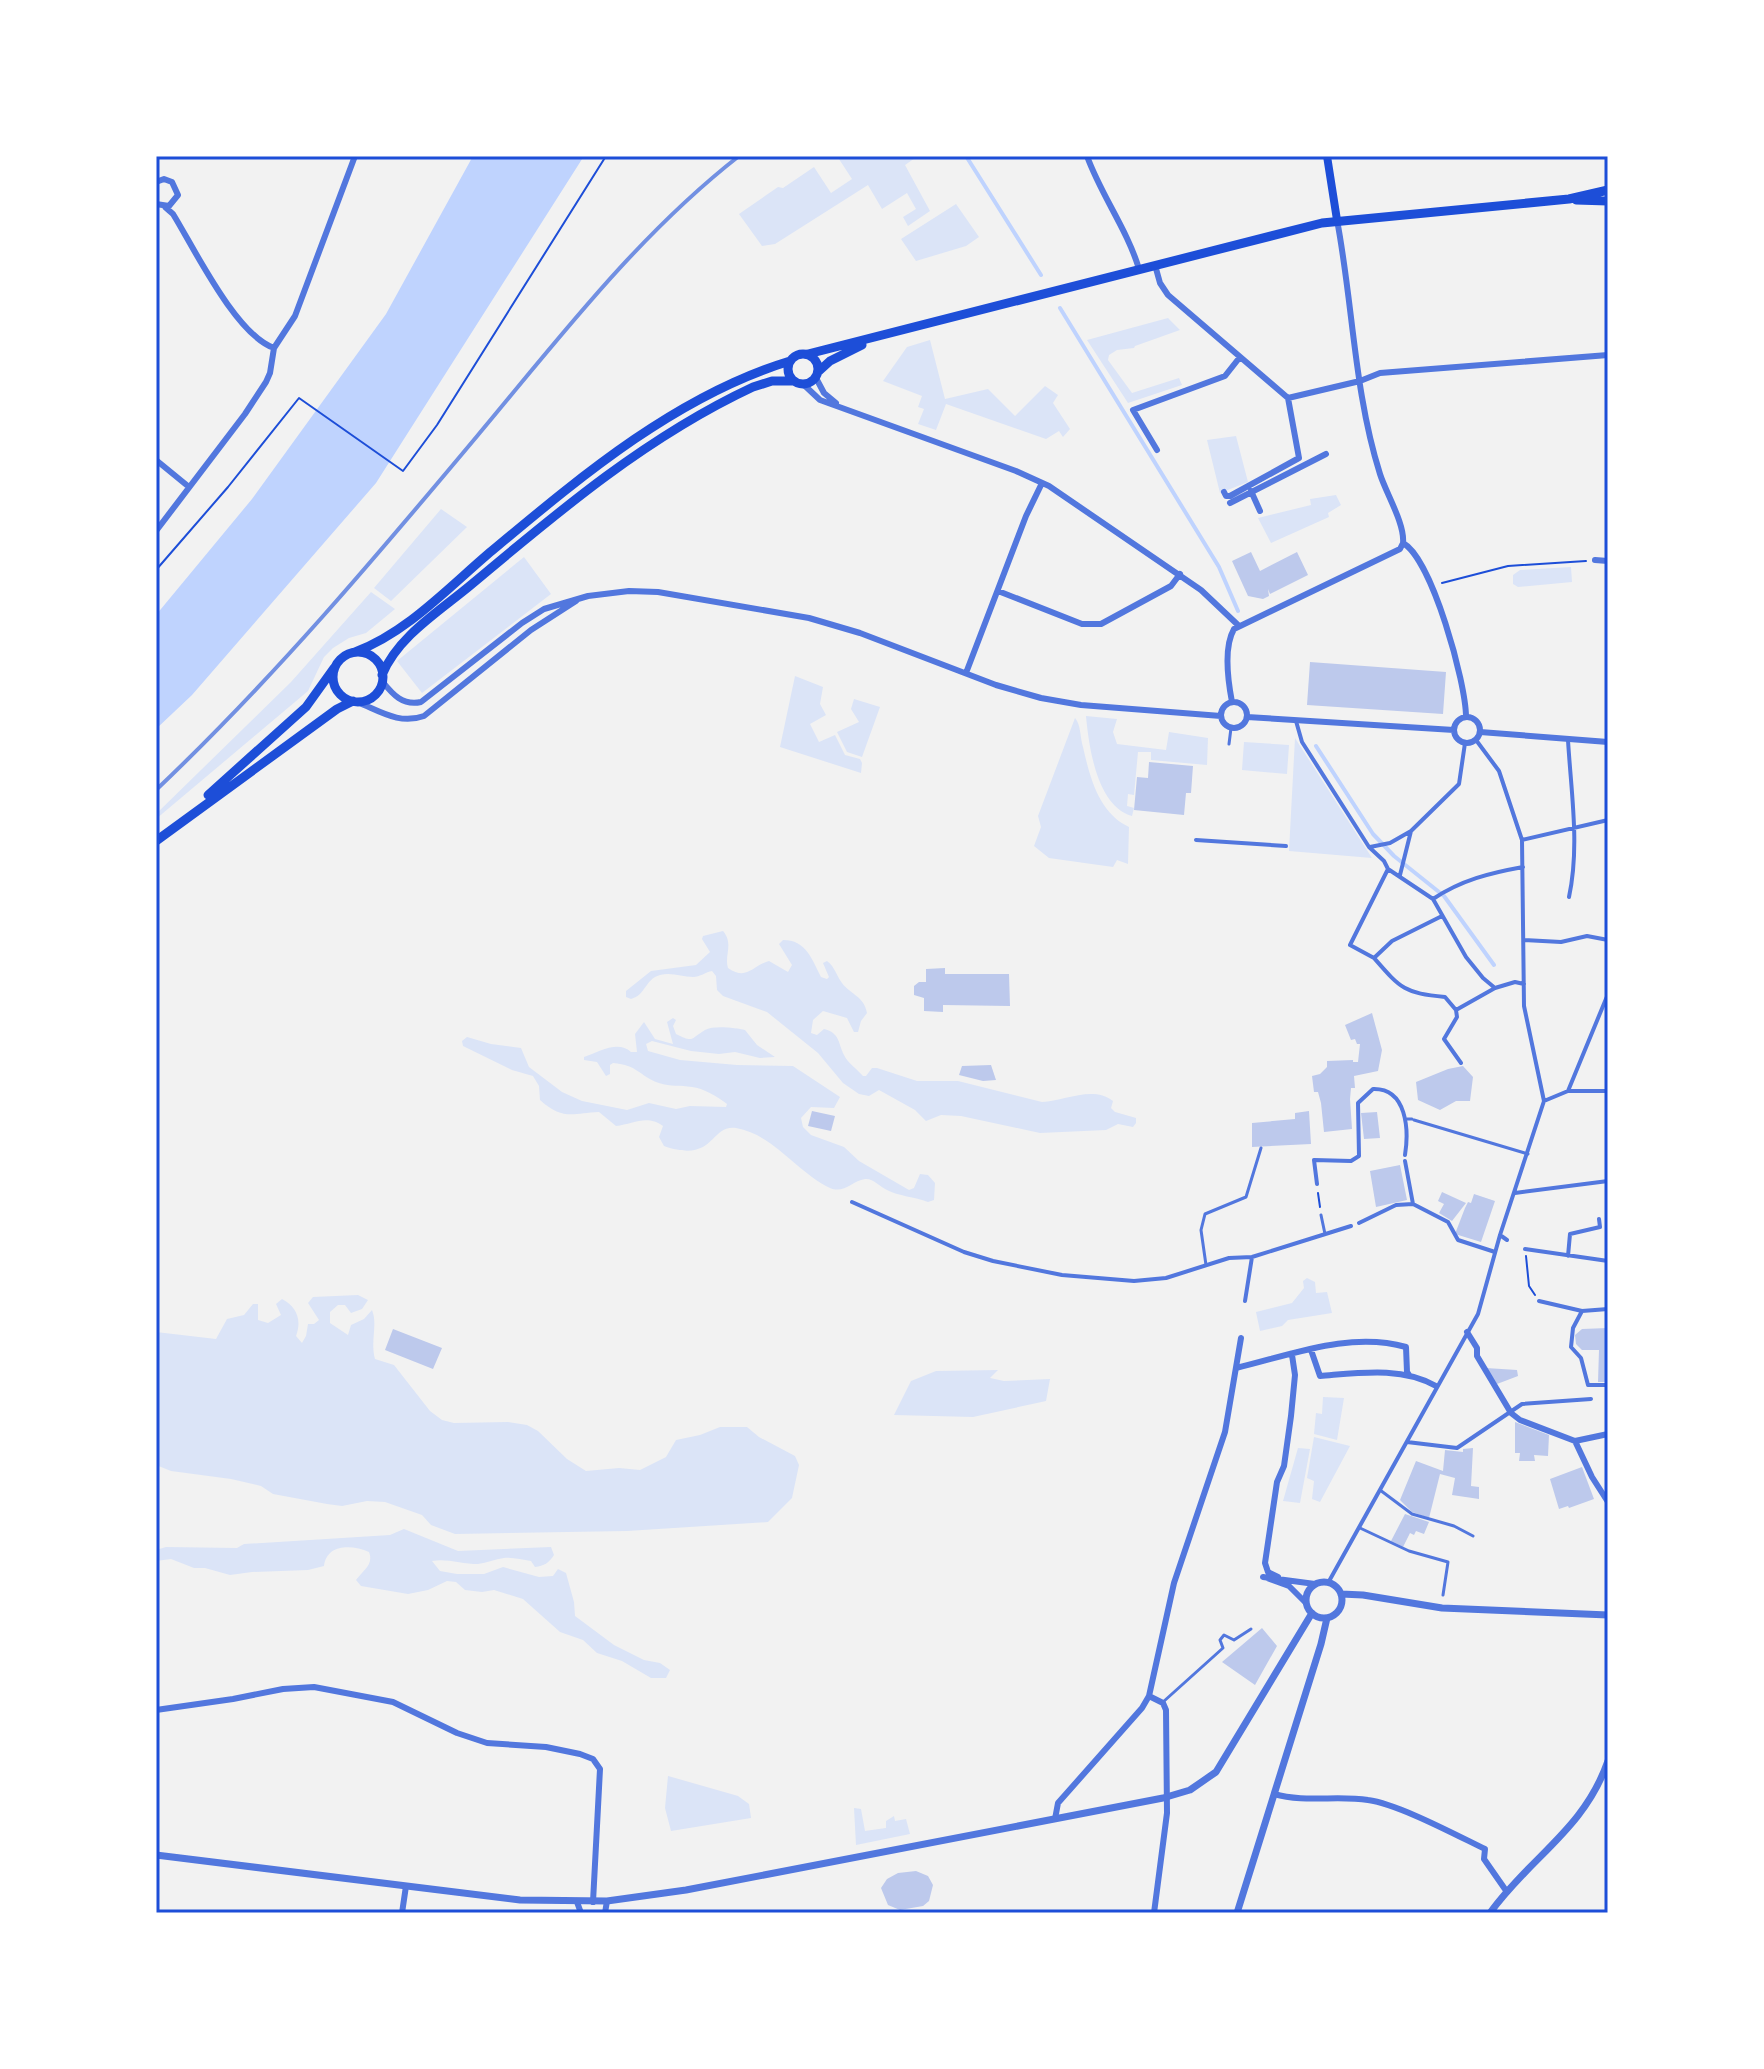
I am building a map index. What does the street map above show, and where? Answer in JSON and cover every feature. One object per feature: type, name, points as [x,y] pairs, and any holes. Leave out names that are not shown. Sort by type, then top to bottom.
[{"type":"main road","points":[[1327,156],[1337,220]]},
{"type":"main road","points":[[176,825],[306,707],[344,656],[395,632],[605,460],[699,401],[760,371],[790,361],[798,354],[808,354],[1337,220],[1569,199],[1608,190]]},
{"type":"main road","points":[[1569,199],[1608,201]]},
{"type":"main road","points":[[156,841],[337,709],[375,694],[397,648],[528,538],[634,455],[753,387],[772,381],[798,382],[817,374],[838,357],[883,335]]},
{"type":"main road","points":[[808,354],[817,361],[817,374]]},
{"type":"main road","points":[[790,361],[788,372],[798,382]]},
{"type":"main road","points":[[355,652],[372,657],[379,665],[382,678]]},
{"type":"main road","points":[[334,668],[335,687],[343,697],[355,702]]},
{"type":"street","points":[[156,531],[263,387],[270,373],[274,348],[295,316],[355,156]]},
{"type":"street","points":[[1087,156],[1103,196],[1130,243],[1139,269]]},
{"type":"street","points":[[156,182],[168,180],[176,186],[176,199],[165,207]]},
{"type":"street","points":[[156,204],[173,214],[236,315],[260,342],[274,348]]},
{"type":"street","points":[[1232,702],[1228,682],[1230,643],[1231,634],[1238,625],[1400,549],[1403,543],[1402,531],[1370,442],[1337,220]]},
{"type":"street","points":[[1155,265],[1160,283],[1168,295],[1288,398],[1303,465]]},
{"type":"street","points":[[1288,398],[1360,381],[1380,373],[1608,355]]},
{"type":"street","points":[[1157,450],[1133,410],[1225,376],[1240,357]]},
{"type":"street","points":[[817,374],[829,398],[842,407]]},
{"type":"street","points":[[798,382],[820,400],[1042,483],[1066,496],[1210,596],[1238,625]]},
{"type":"street","points":[[1230,503],[1326,454]]},
{"type":"street","points":[[1224,492],[1230,496],[1300,455]]},
{"type":"street","points":[[156,460],[189,487]]},
{"type":"street","points":[[966,673],[1042,483]]},
{"type":"street","points":[[1251,491],[1260,511]]},
{"type":"street","points":[[1403,543],[1411,548],[1436,600],[1462,678],[1466,717]]},
{"type":"street","points":[[1595,560],[1608,561]]},
{"type":"street","points":[[998,591],[1092,626],[1171,586],[1180,574]]},
{"type":"street","points":[[382,678],[392,694],[404,702],[421,702],[551,605],[629,591],[658,592],[781,612],[860,633],[1018,692],[1057,701],[1221,716]]},
{"type":"street","points":[[355,702],[394,718],[413,720],[424,716],[531,630],[579,599]]},
{"type":"street","points":[[1232,702],[1243,706],[1247,717],[1240,727],[1231,728],[1224,724],[1221,716],[1225,706],[1232,702]]},
{"type":"street","points":[[1247,717],[1454,730]]},
{"type":"street","points":[[1466,717],[1477,721],[1480,732],[1476,740],[1465,743],[1457,739],[1454,730],[1459,720],[1466,717]]},
{"type":"street","points":[[1296,721],[1302,742],[1369,847],[1388,869],[1433,899],[1463,952],[1495,988]]},
{"type":"street","points":[[1480,732],[1608,742]]},
{"type":"street","points":[[1328,1583],[1484,1296],[1500,1235],[1544,1101],[1524,1006],[1522,840],[1499,771],[1476,740]]},
{"type":"street","points":[[1568,740],[1574,829],[1574,874],[1569,897]]},
{"type":"street","points":[[1369,847],[1390,843],[1411,831],[1459,784],[1465,743]]},
{"type":"street","points":[[1522,840],[1608,820]]},
{"type":"street","points":[[1400,876],[1411,831]]},
{"type":"street","points":[[1196,840],[1286,846]]},
{"type":"street","points":[[1433,899],[1447,889],[1483,874],[1523,867]]},
{"type":"street","points":[[1388,869],[1350,945],[1374,958],[1407,990],[1421,996],[1445,997],[1456,1010],[1457,1017],[1444,1039],[1461,1063]]},
{"type":"street","points":[[1374,958],[1392,941],[1443,916]]},
{"type":"street","points":[[1524,940],[1561,942],[1587,936],[1608,940]]},
{"type":"street","points":[[1456,1010],[1495,988],[1515,982],[1524,984]]},
{"type":"street","points":[[1568,1091],[1608,994]]},
{"type":"street","points":[[1317,1184],[1314,1160],[1351,1161],[1359,1156],[1358,1103],[1373,1089],[1382,1089],[1393,1095],[1411,1119],[1405,1158],[1413,1204]]},
{"type":"street","points":[[1544,1101],[1568,1091],[1608,1091]]},
{"type":"street","points":[[1515,1193],[1608,1181]]},
{"type":"street","points":[[852,1202],[964,1252],[993,1261],[1062,1275],[1134,1281],[1166,1278],[1229,1258],[1252,1257],[1351,1226]]},
{"type":"street","points":[[1359,1223],[1396,1205],[1413,1204],[1448,1222],[1458,1240],[1495,1252]]},
{"type":"street","points":[[1568,1256],[1570,1234],[1600,1227],[1599,1219]]},
{"type":"street","points":[[1500,1235],[1507,1240]]},
{"type":"street","points":[[1526,1250],[1608,1261]]},
{"type":"street","points":[[1245,1301],[1252,1257]]},
{"type":"street","points":[[1539,1301],[1582,1311],[1608,1309]]},
{"type":"street","points":[[1582,1311],[1573,1328],[1571,1347],[1581,1358],[1588,1385],[1608,1385]]},
{"type":"street","points":[[1467,1332],[1477,1348],[1477,1356],[1511,1413],[1520,1420],[1575,1441],[1608,1434]]},
{"type":"street","points":[[1055,1819],[1058,1803],[1122,1732],[1149,1696],[1180,1560],[1225,1432],[1241,1338]]},
{"type":"street","points":[[1236,1368],[1328,1345],[1387,1342],[1406,1347],[1409,1375]]},
{"type":"street","points":[[1311,1350],[1320,1376],[1380,1372],[1409,1375],[1436,1386]]},
{"type":"street","points":[[1278,1577],[1268,1572],[1265,1563],[1291,1416],[1295,1375],[1292,1355]]},
{"type":"street","points":[[1406,1442],[1457,1448],[1522,1404],[1591,1399]]},
{"type":"street","points":[[1575,1441],[1608,1502]]},
{"type":"street","points":[[1341,1594],[1341,1606],[1327,1618],[1312,1613],[1289,1586],[1263,1577],[1328,1583],[1341,1594],[1442,1608],[1608,1615]]},
{"type":"street","points":[[1306,1603],[1307,1594],[1315,1584]]},
{"type":"street","points":[[156,1855],[520,1900],[593,1902],[686,1890],[1176,1795],[1210,1778],[1222,1764],[1312,1613]]},
{"type":"street","points":[[1237,1913],[1327,1618]]},
{"type":"street","points":[[156,1710],[283,1689],[314,1687],[393,1702],[457,1733],[487,1743],[546,1747],[589,1757],[600,1769],[593,1902]]},
{"type":"street","points":[[1149,1696],[1163,1703],[1166,1710],[1167,1813],[1154,1913]]},
{"type":"street","points":[[1490,1913],[1573,1824],[1589,1801],[1608,1761]]},
{"type":"street","points":[[1274,1794],[1289,1798],[1371,1800],[1399,1810],[1485,1849],[1484,1859],[1507,1892]]},
{"type":"street","points":[[402,1913],[406,1886]]},
{"type":"street","points":[[605,1913],[607,1901]]},
{"type":"street","points":[[577,1902],[581,1913]]},
{"type":"lane","points":[[1229,744],[1231,728]]},
{"type":"lane","points":[[1411,1119],[1528,1154]]},
{"type":"lane","points":[[1206,1265],[1201,1230],[1205,1214],[1246,1197],[1261,1148]]},
{"type":"lane","points":[[1321,1215],[1325,1234]]},
{"type":"lane","points":[[1380,1490],[1412,1514],[1454,1526],[1473,1536]]},
{"type":"lane","points":[[1359,1527],[1409,1551],[1448,1562],[1443,1595]]},
{"type":"lane","points":[[1163,1703],[1223,1648],[1220,1640],[1224,1635],[1234,1640],[1251,1629]]},
{"type":"path","points":[[156,570],[299,398],[403,471],[437,425],[606,156]]},
{"type":"path","points":[[1442,583],[1508,566],[1595,560]]},
{"type":"path","points":[[1317,1184],[1321,1215]]},
{"type":"path","points":[[1526,1250],[1529,1286],[1539,1301]]},
{"type":"shaded area","points":[[837,156],[918,156],[905,165],[930,211],[908,226],[903,217],[916,209],[907,193],[882,209],[868,185],[775,244],[762,246],[739,214],[814,167],[831,193],[852,179]]},
{"type":"shaded area","points":[[956,204],[979,237],[966,246],[916,261],[901,239]]},
{"type":"shaded area","points":[[1168,318],[1180,330],[1134,348],[1117,350],[1109,355],[1108,360],[1132,393],[1179,378],[1182,385],[1128,403],[1087,340]]},
{"type":"shaded area","points":[[930,340],[945,399],[988,389],[1015,416],[1045,386],[1058,395],[1053,403],[1070,429],[1063,437],[1059,431],[1046,439],[946,404],[936,430],[918,424],[924,409],[918,407],[922,396],[883,381],[907,347]]},
{"type":"shaded area","points":[[1236,436],[1248,482],[1220,493],[1207,440]]},
{"type":"shaded area","points":[[1336,495],[1341,505],[1328,513],[1329,517],[1271,543],[1258,518],[1311,505],[1310,499]]},
{"type":"shaded area","points":[[441,509],[467,527],[391,601],[374,588]]},
{"type":"shaded area","points":[[524,557],[551,594],[422,693],[397,661]]},
{"type":"shaded area","points":[[1571,567],[1572,582],[1518,587],[1513,584],[1513,575],[1520,570]]},
{"type":"shaded area","points":[[371,592],[395,609],[366,633],[349,638],[333,648],[324,657],[308,691],[156,819],[156,814],[291,682]]},
{"type":"shaded area","points":[[795,676],[823,687],[820,704],[826,715],[810,724],[819,742],[835,735],[845,755],[860,759],[861,773],[780,747]]},
{"type":"shaded area","points":[[854,699],[880,707],[862,757],[847,752],[837,732],[859,722],[851,709]]},
{"type":"shaded area","points":[[1086,716],[1117,719],[1113,732],[1117,744],[1166,750],[1169,732],[1208,738],[1207,765],[1151,760],[1151,752],[1138,752],[1134,795],[1128,794],[1127,806],[1134,808],[1132,816],[1110,801],[1103,788],[1093,759]]},
{"type":"shaded area","points":[[1075,718],[1097,793],[1110,813],[1129,827],[1128,864],[1117,860],[1113,867],[1049,858],[1034,846],[1041,827],[1038,816]]},
{"type":"shaded area","points":[[1295,738],[1372,858],[1289,851]]},
{"type":"shaded area","points":[[1244,742],[1289,745],[1287,774],[1242,770]]},
{"type":"shaded area","points":[[723,931],[728,940],[728,968],[735,972],[745,973],[769,961],[788,972],[792,965],[779,944],[783,940],[803,947],[821,977],[829,977],[823,963],[830,963],[842,983],[863,1003],[867,1013],[858,1032],[854,1032],[847,1018],[823,1011],[813,1020],[811,1033],[817,1035],[824,1029],[833,1033],[845,1058],[863,1076],[872,1068],[877,1068],[917,1081],[958,1081],[1042,1102],[1097,1094],[1113,1101],[1111,1108],[1115,1112],[1136,1118],[1136,1123],[1133,1127],[1118,1124],[1106,1130],[1040,1133],[961,1116],[941,1115],[926,1121],[915,1110],[879,1090],[869,1096],[859,1094],[843,1083],[818,1053],[767,1012],[723,996],[717,990],[716,976],[712,971],[693,977],[660,975],[636,997],[626,997],[626,991],[651,971],[696,965],[710,952],[703,936]]},
{"type":"shaded area","points":[[673,1018],[676,1020],[673,1026],[676,1034],[689,1039],[714,1028],[745,1030],[757,1045],[775,1057],[691,1051],[652,1041],[646,1044],[648,1051],[680,1060],[793,1066],[840,1097],[834,1108],[811,1107],[801,1118],[803,1127],[811,1135],[844,1147],[859,1161],[909,1190],[914,1188],[920,1174],[928,1175],[935,1183],[934,1200],[928,1202],[896,1194],[868,1179],[840,1189],[830,1188],[762,1138],[736,1128],[728,1128],[702,1147],[681,1150],[664,1146],[659,1137],[663,1126],[657,1122],[640,1121],[616,1126],[599,1112],[575,1114],[555,1111],[540,1100],[539,1086],[533,1076],[512,1070],[463,1046],[462,1041],[467,1037],[521,1048],[529,1067],[562,1092],[582,1101],[627,1110],[649,1103],[676,1109],[690,1106],[726,1107],[723,1101],[701,1089],[659,1083],[621,1064],[610,1065],[610,1074],[606,1076],[597,1062],[584,1060],[584,1057],[614,1047],[637,1052],[635,1034],[644,1022],[655,1039],[673,1044],[667,1022]]},
{"type":"shaded area","points":[[1307,1278],[1315,1282],[1316,1293],[1327,1292],[1332,1313],[1288,1320],[1282,1326],[1260,1331],[1256,1312],[1292,1303],[1304,1288],[1303,1281]]},
{"type":"shaded area","points":[[358,1295],[368,1300],[362,1309],[351,1313],[345,1305],[338,1305],[330,1312],[330,1323],[348,1335],[351,1325],[364,1319],[372,1310],[375,1359],[394,1365],[430,1411],[442,1420],[527,1425],[586,1471],[640,1470],[666,1457],[676,1440],[720,1427],[747,1427],[795,1456],[799,1465],[792,1498],[768,1522],[627,1531],[455,1534],[431,1525],[422,1515],[385,1502],[367,1501],[342,1506],[327,1504],[273,1494],[261,1486],[231,1479],[171,1471],[156,1465],[156,1332],[216,1339],[227,1319],[244,1315],[253,1304],[258,1304],[258,1320],[268,1323],[281,1315],[276,1304],[282,1299],[297,1314],[296,1336],[302,1343],[308,1324],[319,1320],[308,1303],[313,1297]]},
{"type":"shaded area","points":[[998,1370],[990,1378],[1004,1381],[1050,1379],[1046,1401],[973,1417],[894,1415],[911,1381],[936,1371]]},
{"type":"shaded area","points":[[1323,1397],[1344,1398],[1337,1440],[1314,1434],[1316,1413],[1322,1414]]},
{"type":"shaded area","points":[[1314,1437],[1350,1446],[1320,1502],[1312,1499],[1314,1481],[1307,1478]]},
{"type":"shaded area","points":[[1298,1448],[1310,1449],[1300,1503],[1283,1501]]},
{"type":"shaded area","points":[[404,1529],[458,1551],[551,1547],[552,1558],[546,1564],[535,1567],[531,1561],[511,1558],[478,1564],[432,1561],[440,1571],[457,1574],[484,1574],[503,1567],[539,1577],[553,1576],[558,1569],[566,1573],[575,1616],[614,1645],[644,1660],[660,1663],[670,1670],[666,1678],[651,1678],[622,1661],[597,1653],[583,1640],[560,1632],[523,1599],[494,1590],[465,1590],[456,1582],[447,1581],[428,1590],[408,1594],[361,1586],[356,1580],[369,1564],[370,1557],[369,1552],[356,1548],[335,1550],[330,1553],[324,1566],[308,1570],[230,1575],[194,1568],[171,1559],[156,1561],[156,1550],[166,1547],[237,1548],[244,1544],[390,1535]]},
{"type":"shaded area","points":[[668,1776],[738,1796],[749,1804],[751,1818],[671,1831],[665,1808]]},
{"type":"shaded area","points":[[854,1808],[861,1809],[865,1831],[886,1828],[886,1821],[894,1816],[895,1821],[906,1819],[910,1834],[856,1845]]},
{"type":"water","points":[[473,156],[584,156],[376,483],[192,695],[156,729],[156,615],[252,499],[386,314]]},
{"type":"building","points":[[1251,552],[1260,571],[1297,552],[1308,575],[1270,594],[1268,589],[1269,596],[1263,599],[1248,596],[1232,561]]},
{"type":"building","points":[[1310,662],[1446,672],[1443,714],[1307,705]]},
{"type":"building","points":[[1149,762],[1193,766],[1191,793],[1186,793],[1184,815],[1134,810],[1137,777],[1148,778]]},
{"type":"building","points":[[945,968],[945,974],[1009,974],[1010,1006],[943,1005],[943,1012],[924,1011],[924,998],[914,995],[914,986],[926,982],[926,969]]},
{"type":"building","points":[[1372,1013],[1382,1050],[1378,1071],[1354,1076],[1355,1088],[1351,1088],[1350,1099],[1352,1129],[1324,1132],[1321,1103],[1318,1092],[1314,1092],[1312,1076],[1320,1074],[1327,1067],[1327,1061],[1358,1062],[1360,1044],[1355,1039],[1351,1040],[1345,1025]]},
{"type":"building","points":[[991,1065],[996,1080],[983,1081],[959,1075],[962,1066]]},
{"type":"building","points":[[1463,1066],[1473,1077],[1470,1101],[1456,1101],[1440,1110],[1418,1100],[1416,1082]]},
{"type":"building","points":[[812,1111],[835,1116],[831,1131],[808,1126]]},
{"type":"building","points":[[1309,1111],[1311,1144],[1252,1147],[1252,1123],[1295,1119],[1295,1113]]},
{"type":"building","points":[[1377,1112],[1380,1138],[1364,1139],[1361,1113]]},
{"type":"building","points":[[1400,1165],[1407,1200],[1376,1207],[1370,1171]]},
{"type":"building","points":[[1442,1192],[1466,1203],[1452,1221],[1439,1213],[1444,1204],[1438,1201]]},
{"type":"building","points":[[1474,1194],[1495,1201],[1481,1242],[1455,1234]]},
{"type":"building","points":[[1608,1328],[1608,1382],[1598,1382],[1599,1350],[1582,1350],[1576,1344],[1575,1335],[1582,1329]]},
{"type":"building","points":[[393,1329],[442,1348],[433,1369],[385,1350]]},
{"type":"building","points":[[1486,1368],[1517,1370],[1518,1376],[1497,1384]]},
{"type":"building","points":[[1515,1422],[1549,1435],[1548,1456],[1534,1455],[1535,1461],[1519,1461],[1520,1453],[1515,1453]]},
{"type":"building","points":[[1473,1448],[1471,1486],[1479,1487],[1479,1499],[1452,1495],[1455,1478],[1440,1474],[1429,1518],[1412,1512],[1400,1500],[1416,1461],[1443,1471],[1445,1450],[1463,1452],[1463,1449]]},
{"type":"building","points":[[1582,1467],[1594,1499],[1559,1509],[1550,1479]]},
{"type":"building","points":[[1405,1514],[1429,1522],[1424,1534],[1416,1531],[1414,1535],[1410,1533],[1403,1547],[1391,1541]]},
{"type":"building","points":[[1262,1628],[1277,1646],[1255,1685],[1222,1662]]},
{"type":"building","points":[[916,1871],[928,1876],[933,1885],[929,1901],[923,1906],[900,1910],[888,1905],[881,1888],[887,1879],[898,1873]]},
{"type":"waterway","points":[[966,156],[1041,275]]},
{"type":"waterway","points":[[1060,308],[1219,567],[1238,611]]},
{"type":"waterway","points":[[1316,746],[1373,834],[1394,856],[1444,896],[1494,965]]},
{"type":"railway","points":[[156,790],[241,705],[322,617],[601,288],[667,219],[739,156]]}]
